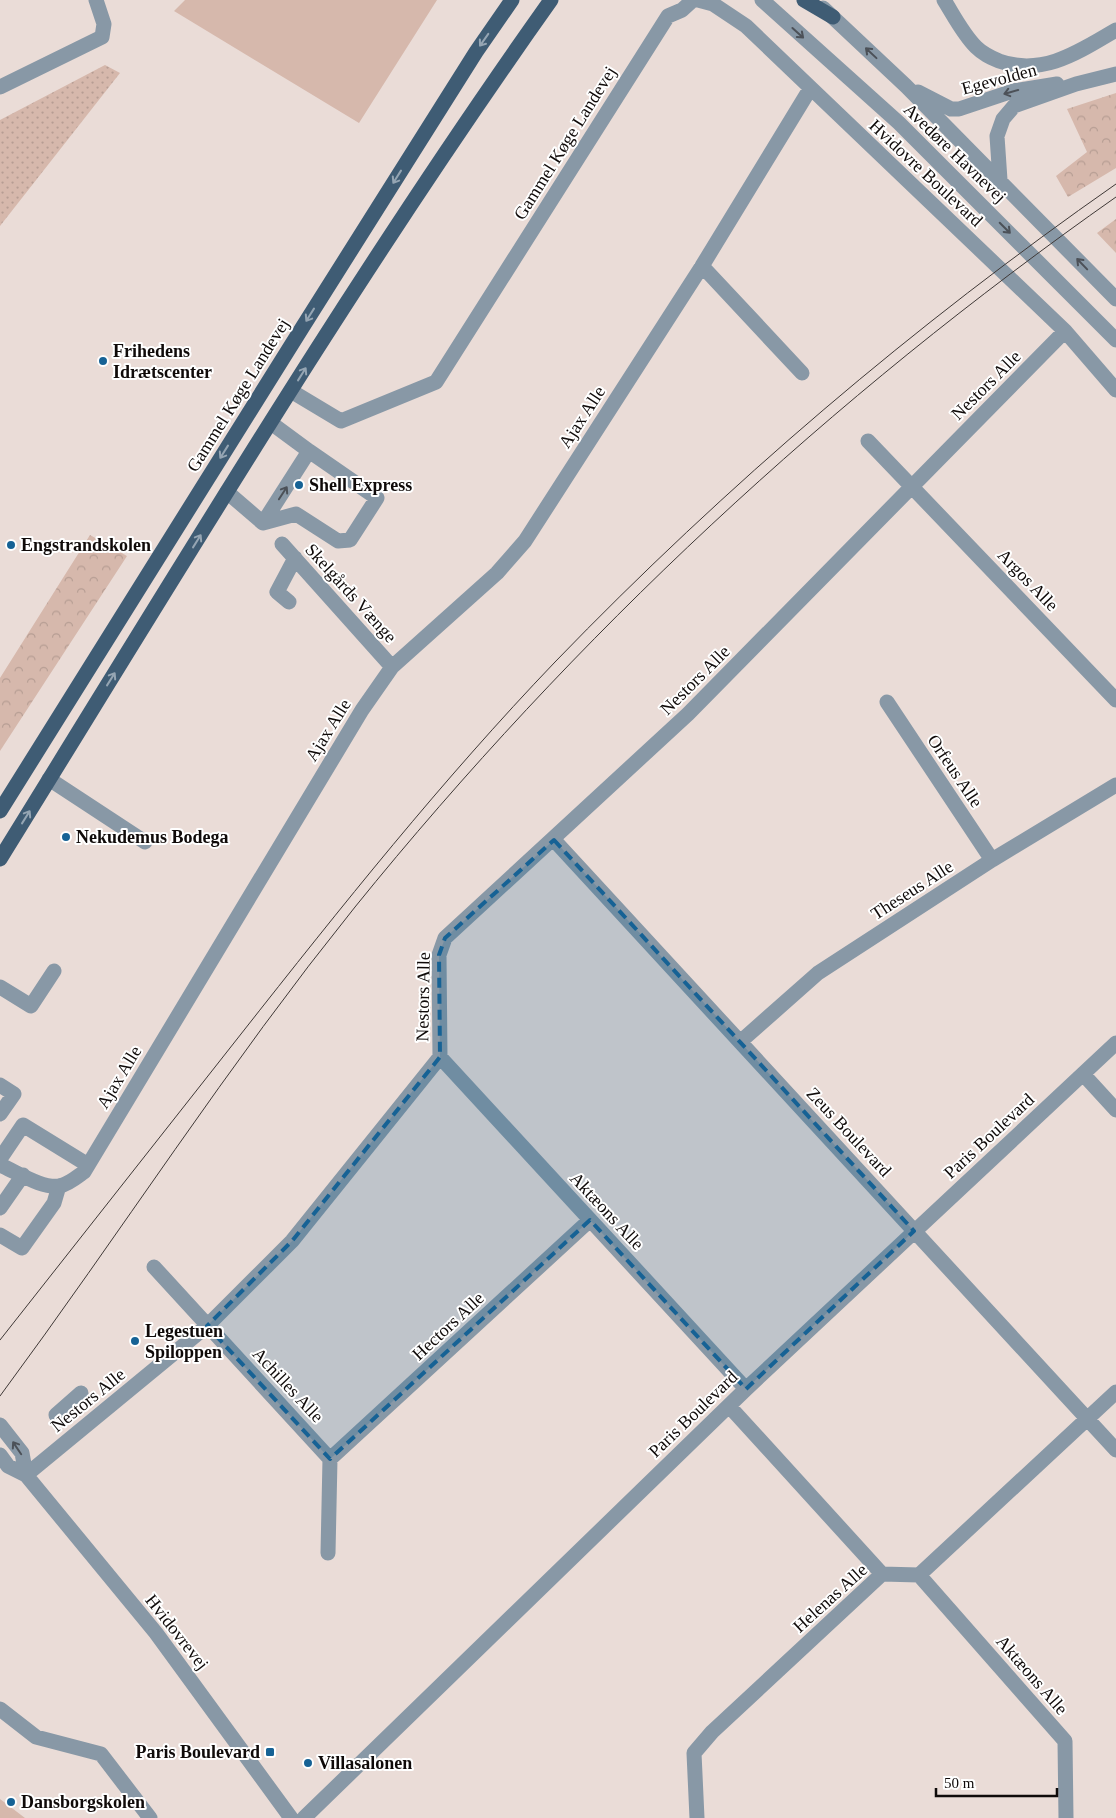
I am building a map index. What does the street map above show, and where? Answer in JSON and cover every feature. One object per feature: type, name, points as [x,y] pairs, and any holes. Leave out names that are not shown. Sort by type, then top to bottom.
[{"type":"main road","name":"Gammel Køge Landevej","points":[[0,812],[476,52],[512,0]]},
{"type":"main road","points":[[0,859],[291,391],[460,129],[551,0]]},
{"type":"main road","points":[[804,0],[833,17]]},
{"type":"street","points":[[0,87],[102,38],[104,24],[96,0]]},
{"type":"street","name":"Gammel Køge Landevej","points":[[291,391],[340,421],[436,382],[668,16],[682,10],[693,0]]},
{"type":"street","name":"Hvidovre Boulevard","points":[[698,0],[713,4],[746,26],[1065,332],[1116,390]]},
{"type":"street","name":"Avedøre Havnevej","points":[[762,0],[898,123],[1116,340]]},
{"type":"street","name":"Avedøre Havnevej","points":[[814,0],[906,86],[1116,299]]},
{"type":"street","name":"Egevolden","points":[[944,0],[977,49],[986,56],[1022,66],[1043,65],[1068,58],[1116,30]]},
{"type":"street","name":"Egevolden","points":[[1000,180],[997,136],[1008,112],[1024,102],[1076,84],[1116,74]]},
{"type":"street","name":"Egevolden","points":[[906,86],[951,109],[959,109],[1032,87],[1076,84]]},
{"type":"street","name":"Ajax Alle","points":[[60,1186],[70,1182],[84,1172],[362,710],[392,668],[497,573],[525,541],[702,266],[810,89]]},
{"type":"street","points":[[702,266],[802,373]]},
{"type":"street","name":"Nestors Alle","points":[[26,1475],[207,1326],[292,1241],[440,1057],[439,955],[445,938],[554,840],[688,714],[1065,332]]},
{"type":"street","points":[[263,523],[296,514],[338,541],[350,540],[377,498],[271,423]]},
{"type":"street","points":[[868,441],[912,487]]},
{"type":"street","points":[[263,523],[309,451]]},
{"type":"street","name":"Argos Alle","points":[[912,487],[1116,700]]},
{"type":"street","points":[[227,492],[263,523]]},
{"type":"street","name":"Skelgårds Vænge","points":[[282,544],[392,668]]},
{"type":"street","points":[[289,602],[277,592],[295,558]]},
{"type":"street","name":"Orfeus Alle","points":[[887,702],[992,860]]},
{"type":"street","points":[[49,779],[145,842]]},
{"type":"street","name":"Theseus Alle","points":[[740,1042],[818,973],[992,860],[1116,784]]},
{"type":"street","name":"Zeus Boulevard","points":[[554,840],[1116,1450]]},
{"type":"street","points":[[0,987],[27,1013],[54,971]]},
{"type":"street","name":"Paris Boulevard","points":[[304,1818],[746,1389],[1116,1044]]},
{"type":"street","name":"Aktæons Alle","points":[[440,1057],[746,1389]]},
{"type":"street","points":[[1083,1074],[1116,1110]]},
{"type":"street","points":[[0,1086],[14,1094],[0,1114]]},
{"type":"street","points":[[0,1159],[23,1125],[88,1165]]},
{"type":"street","points":[[0,1165],[47,1185],[60,1186],[54,1203],[22,1248],[0,1235]]},
{"type":"street","points":[[0,1208],[24,1175]]},
{"type":"street","name":"Hectors Alle","points":[[330,1459],[590,1220]]},
{"type":"street","name":"Achilles Alle","points":[[154,1267],[330,1459]]},
{"type":"street","points":[[919,1575],[1116,1392]]},
{"type":"street","points":[[56,1415],[76,1398],[88,1423]]},
{"type":"street","points":[[729,1406],[882,1574]]},
{"type":"street","name":"Hvidovrevej","points":[[0,1424],[22,1453],[26,1475]]},
{"type":"street","name":"Hvidovrevej","points":[[0,1456],[8,1466],[26,1475],[156,1633],[291,1818]]},
{"type":"street","points":[[328,1553],[330,1459]]},
{"type":"street","name":"Helenas Alle","points":[[697,1818],[694,1753],[712,1732],[882,1574],[919,1575]]},
{"type":"street","name":"Aktæons Alle","points":[[919,1575],[1066,1741],[1066,1818]]},
{"type":"street","points":[[0,1709],[36,1737],[101,1754],[150,1818]]},
{"type":"highlighted area","points":[[554,840],[914,1231],[746,1389],[590,1220],[330,1459],[207,1326],[292,1241],[440,1057],[439,955],[445,938]]},
{"type":"green space","points":[[185,0],[437,0],[359,123],[174,11]]},
{"type":"green space","points":[[105,65],[120,73],[0,226],[0,120]]},
{"type":"green space","points":[[1116,93],[1116,168],[1068,197],[1056,176],[1087,152],[1067,109]]},
{"type":"green space","points":[[1116,219],[1116,253],[1097,233]]},
{"type":"green space","points":[[90,535],[127,556],[0,751],[0,678]]},
{"type":"green space","points":[[0,1799],[25,1818],[0,1818]]},
{"type":"tram line","points":[[0,1340],[355,892],[432,798],[555,662],[686,532],[824,409],[967,293],[1116,184]]},
{"type":"tram line","points":[[0,1396],[263,1026],[308,966],[439,807],[527,709],[617,616],[711,525],[808,438],[908,354],[1010,274],[1116,197]]},
{"type":"place","name":"Frihedens Idrætscenter","points":[[103,361]]},
{"type":"place","name":"Shell Express","points":[[299,485]]},
{"type":"place","name":"Engstrandskolen","points":[[11,545]]},
{"type":"place","name":"Nekudemus Bodega","points":[[66,837]]},
{"type":"place","name":"Legestuen Spiloppen","points":[[135,1341]]},
{"type":"place","name":"Paris Boulevard","points":[[270,1752]]},
{"type":"place","name":"Villasalonen","points":[[308,1763]]},
{"type":"place","name":"Dansborgskolen","points":[[11,1802]]}]
